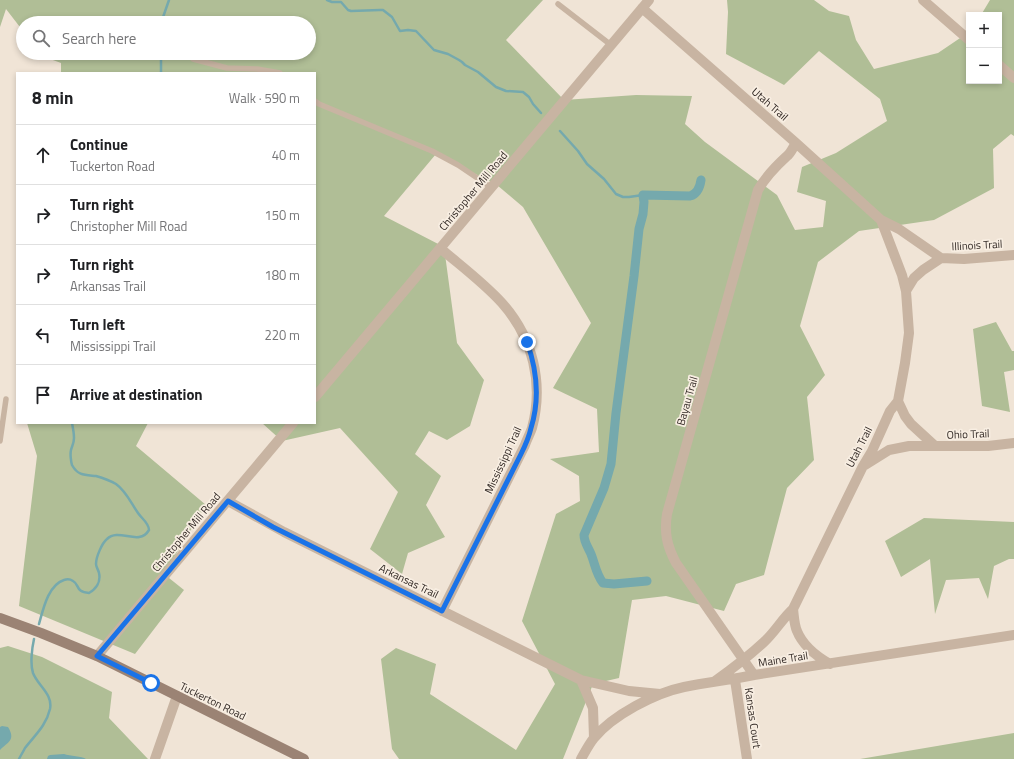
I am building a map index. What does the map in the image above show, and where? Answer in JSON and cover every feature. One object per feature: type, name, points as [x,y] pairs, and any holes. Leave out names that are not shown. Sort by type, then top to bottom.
[{"type":"main road","name":"Tuckerton Road","points":[[0,618],[97,656],[304,759]]},
{"type":"street","name":"Christopher Mill Road","points":[[316,396],[649,0]]},
{"type":"street","points":[[923,0],[966,37]]},
{"type":"street","name":"Utah Trail","points":[[642,8],[881,220],[899,229],[940,258]]},
{"type":"street","points":[[1002,68],[1014,78]]},
{"type":"street","name":"Bayau Trail","points":[[744,659],[676,563],[666,535],[667,514],[758,190],[776,165],[787,156],[796,143]]},
{"type":"street","name":"Utah Trail","points":[[715,681],[764,642],[784,617],[793,609],[863,466],[872,451],[890,411],[898,401],[909,333],[906,291],[902,274],[881,220]]},
{"type":"street","name":"Mississippi Trail","points":[[440,248],[496,296],[512,315],[527,342],[534,366],[537,387],[534,415],[525,445],[442,611]]},
{"type":"street","name":"Illinois Trail","points":[[906,291],[914,278],[940,258],[964,259],[1014,255]]},
{"type":"street","name":"Ohio Trail","points":[[898,401],[905,416],[935,446],[988,446],[1014,443]]},
{"type":"street","name":"Christopher Mill Road","points":[[97,656],[293,424]]},
{"type":"street","points":[[863,466],[889,450],[909,446],[935,446]]},
{"type":"street","name":"Arkansas Trail","points":[[228,501],[284,532],[581,680],[629,691],[660,694]]},
{"type":"street","points":[[793,609],[796,630],[802,641],[809,649],[830,664]]},
{"type":"street","name":"Maine Trail","points":[[581,759],[594,738],[617,718],[633,707],[660,694],[683,687],[1014,636]]},
{"type":"street","points":[[744,659],[754,675]]},
{"type":"street","points":[[581,680],[592,708],[594,738]]},
{"type":"street","name":"Kansas Court","points":[[735,680],[747,759]]},
{"type":"street","points":[[155,759],[177,696]]},
{"type":"lane","points":[[558,4],[611,45]]},
{"type":"lane","points":[[197,60],[227,68],[257,69],[274,72]]},
{"type":"lane","points":[[316,102],[432,151],[458,165],[492,188]]},
{"type":"lane","points":[[0,441],[6,399]]},
{"type":"green space","points":[[0,0],[543,0],[506,40],[564,100],[636,95],[692,96],[685,124],[705,142],[777,195],[795,230],[823,227],[826,201],[797,192],[802,167],[836,153],[887,121],[880,99],[819,51],[784,85],[726,54],[728,12],[727,0],[814,0],[829,11],[849,16],[856,40],[874,69],[938,53],[966,34],[966,84],[1002,84],[1002,12],[983,12],[990,0],[1014,0],[1014,136],[1011,134],[993,149],[994,188],[934,220],[859,231],[818,262],[800,326],[825,375],[807,397],[814,460],[787,488],[764,575],[736,584],[724,611],[666,596],[632,600],[619,678],[593,684],[563,759],[399,759],[392,749],[381,659],[396,648],[436,664],[430,694],[516,750],[555,684],[522,621],[556,514],[580,501],[579,476],[550,459],[599,452],[597,409],[553,388],[591,323],[523,207],[497,185],[436,154],[384,216],[444,247],[457,343],[484,380],[470,426],[447,440],[429,431],[415,454],[441,476],[426,505],[445,537],[408,553],[402,574],[370,549],[398,492],[340,428],[282,441],[263,424],[316,424],[316,72],[61,72],[61,63],[53,60],[316,60],[316,16],[16,16],[16,22],[6,9],[0,27]]},
{"type":"green space","points":[[996,322],[1012,351],[1014,351],[1014,370],[1004,372],[1010,412],[982,406],[973,329]]},
{"type":"green space","points":[[27,424],[147,424],[136,446],[206,505],[164,574],[184,590],[135,654],[19,606],[37,456]]},
{"type":"green space","points":[[924,518],[1014,522],[1014,559],[1009,559],[994,566],[988,599],[979,578],[946,580],[935,614],[930,559],[901,577],[885,541]]},
{"type":"green space","points":[[8,646],[42,657],[112,692],[109,718],[148,759],[0,759],[0,648]]},
{"type":"green space","points":[[1014,733],[1014,759],[860,759]]},
{"type":"water","points":[[0,727],[8,727],[11,738],[0,750]]},
{"type":"water","points":[[64,754],[86,759],[47,759],[50,755]]},
{"type":"waterway","points":[[163,16],[169,0]]},
{"type":"waterway","points":[[327,0],[332,2],[341,2],[348,10],[351,11],[383,10],[392,17],[400,31],[416,31],[434,50],[448,54],[459,60],[478,72],[496,87],[506,91],[523,92],[529,97],[541,113]]},
{"type":"waterway","points":[[161,60],[161,72]]},
{"type":"waterway","points":[[560,131],[578,151],[587,164],[604,179],[616,194],[623,197],[643,195]]},
{"type":"waterway","points":[[647,581],[614,584],[603,583],[597,573],[591,554],[585,542],[584,535],[604,488],[611,464],[639,229],[643,214],[643,195],[690,196],[695,194],[698,190],[701,180]]},
{"type":"waterway","points":[[39,624],[50,592],[58,583],[68,579],[75,583],[80,590],[89,593],[96,587],[99,582],[99,572],[96,561],[101,547],[107,539],[117,535],[140,537],[145,535],[149,530],[147,523],[138,513],[120,487],[104,478],[82,474],[74,469],[71,456],[74,438],[72,424]]},
{"type":"waterway","points":[[19,759],[25,748],[43,725],[50,709],[47,694],[35,678],[32,669],[34,639]]},
{"type":"route","points":[[151,683],[97,656],[228,501],[273,527],[442,611],[521,454],[531,429],[537,387],[534,366],[527,342]]}]
